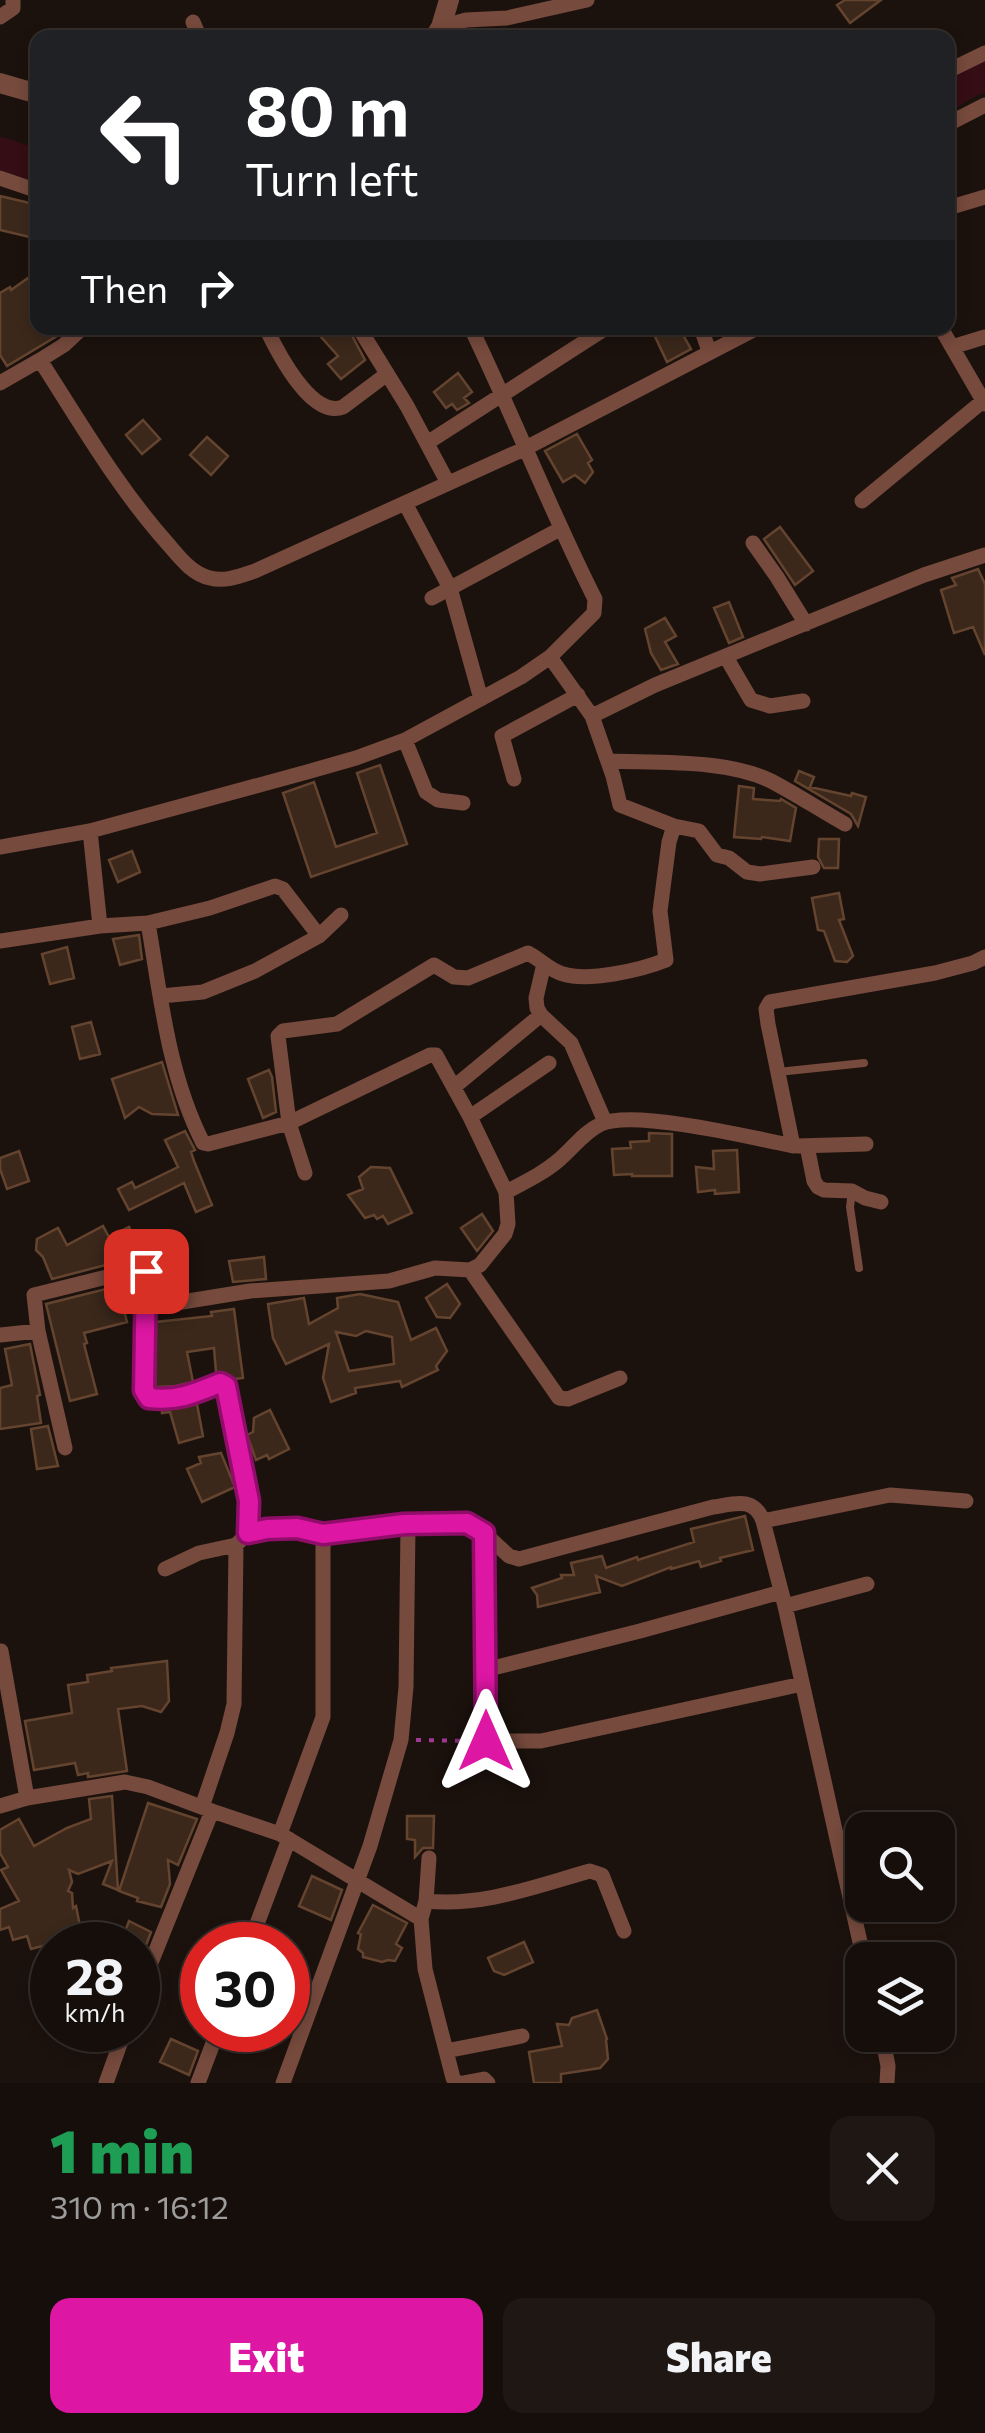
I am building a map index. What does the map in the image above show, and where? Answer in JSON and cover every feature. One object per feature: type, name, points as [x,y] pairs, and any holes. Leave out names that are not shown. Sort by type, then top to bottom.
[{"type":"street","points":[[0,16],[13,8],[14,0]]},
{"type":"street","points":[[439,30],[450,0]]},
{"type":"street","points":[[443,30],[466,20],[507,18],[587,0]]},
{"type":"street","points":[[192,22],[196,30]]},
{"type":"street","points":[[955,68],[985,53]]},
{"type":"street","points":[[0,84],[30,92]]},
{"type":"street","points":[[955,120],[985,105]]},
{"type":"street","points":[[0,178],[30,188]]},
{"type":"street","points":[[955,206],[985,197]]},
{"type":"street","points":[[0,383],[74,335]]},
{"type":"street","points":[[270,335],[299,385],[326,408],[343,407],[387,374]]},
{"type":"street","points":[[363,335],[448,483]]},
{"type":"street","points":[[0,847],[90,830],[356,758],[404,740],[521,677],[550,657],[590,618],[596,609],[595,599],[474,335]]},
{"type":"street","points":[[574,335],[578,344]]},
{"type":"street","points":[[427,443],[594,335]]},
{"type":"street","points":[[703,335],[709,351]]},
{"type":"street","points":[[40,360],[130,499],[187,566],[213,580],[255,572],[524,448],[742,335]]},
{"type":"street","points":[[862,501],[984,403],[945,335]]},
{"type":"street","points":[[952,348],[985,337]]},
{"type":"street","points":[[405,502],[450,588],[481,699]]},
{"type":"street","points":[[432,598],[560,529]]},
{"type":"street","points":[[753,543],[806,624]]},
{"type":"street","points":[[592,716],[655,685],[924,575],[985,556]]},
{"type":"street","points":[[550,657],[592,716],[620,805],[699,832],[717,855],[729,858],[747,872],[813,867]]},
{"type":"street","points":[[726,657],[751,700],[770,706],[804,701]]},
{"type":"street","points":[[514,779],[502,736],[578,696]]},
{"type":"street","points":[[404,740],[426,792],[438,800],[463,803]]},
{"type":"street","points":[[611,767],[677,764],[751,774],[770,780],[845,824]]},
{"type":"street","points":[[305,1172],[289,1123],[280,1033],[337,1024],[434,965],[468,978],[528,953],[562,974],[584,976],[665,962],[660,911],[674,826]]},
{"type":"street","points":[[90,830],[100,926]]},
{"type":"street","points":[[0,941],[148,923],[279,886],[319,936]]},
{"type":"street","points":[[161,996],[203,992],[255,971],[319,936],[342,915]]},
{"type":"street","points":[[145,1308],[250,1291],[389,1280],[434,1268],[470,1270],[480,1266],[505,1234],[508,1224],[506,1192],[470,1116],[438,1057],[432,1054],[289,1123],[203,1143],[176,1073],[148,923]]},
{"type":"street","points":[[881,1202],[852,1191],[824,1190],[814,1182],[778,1072],[766,1009],[770,1002],[935,973],[985,957]]},
{"type":"street","points":[[544,964],[536,998],[541,1015],[571,1043],[605,1122]]},
{"type":"street","points":[[454,1087],[541,1015]]},
{"type":"street","points":[[470,1116],[548,1062]]},
{"type":"street","points":[[506,1192],[548,1168],[605,1122],[688,1125],[800,1146],[866,1144]]},
{"type":"street","points":[[64,1448],[38,1331],[34,1295],[145,1270],[146,1395],[169,1400],[223,1383],[228,1393],[249,1517],[236,1545],[234,1704],[207,1809],[160,1936]]},
{"type":"street","points":[[470,1270],[560,1398],[568,1399],[620,1378]]},
{"type":"street","points":[[0,1334],[38,1331]]},
{"type":"street","points":[[763,1521],[890,1495],[966,1501]]},
{"type":"street","points":[[249,1517],[267,1529],[297,1528],[323,1534],[467,1523],[518,1559],[714,1508],[742,1502],[754,1506],[763,1521],[783,1599],[860,1942]]},
{"type":"street","points":[[284,2083],[374,1836],[401,1740],[406,1687],[408,1526]]},
{"type":"street","points":[[484,1533],[486,1741],[541,1741],[802,1684]]},
{"type":"street","points":[[256,1922],[323,1717],[323,1534]]},
{"type":"street","points":[[165,1570],[199,1553],[236,1545]]},
{"type":"street","points":[[485,1670],[783,1599],[867,1584]]},
{"type":"street","points":[[1,1651],[27,1798]]},
{"type":"street","points":[[0,1806],[126,1782],[148,1787],[284,1836],[421,1919]]},
{"type":"street","points":[[429,1858],[421,1919],[424,1969],[452,2078],[460,2083],[488,2083]]},
{"type":"street","points":[[426,1901],[449,1903],[493,1898],[590,1871],[602,1875],[624,1931]]},
{"type":"street","points":[[446,2052],[522,2036]]},
{"type":"street","points":[[106,2083],[117,2052]]},
{"type":"street","points":[[198,2083],[210,2052]]},
{"type":"street","points":[[885,2052],[887,2083]]},
{"type":"lane","points":[[778,1072],[864,1064]]},
{"type":"lane","points":[[852,1191],[850,1208],[859,1268]]},
{"type":"path","points":[[401,1740],[486,1741]]},
{"type":"building","points":[[845,0],[881,0],[850,23],[837,5]]},
{"type":"building","points":[[0,196],[30,203],[30,237],[0,230]]},
{"type":"building","points":[[30,277],[30,335],[58,335],[7,366],[0,355],[0,293],[10,287],[11,290]]},
{"type":"building","points":[[319,335],[352,335],[365,360],[341,379],[328,364],[338,356]]},
{"type":"building","points":[[654,335],[683,335],[691,349],[667,362]]},
{"type":"building","points":[[458,373],[472,392],[464,398],[469,403],[457,410],[452,404],[446,408],[434,392]]},
{"type":"building","points":[[143,420],[160,439],[142,454],[126,435]]},
{"type":"building","points":[[577,434],[592,460],[588,463],[593,472],[585,483],[575,475],[563,482],[545,451]]},
{"type":"building","points":[[207,437],[228,456],[211,475],[190,455]]},
{"type":"building","points":[[780,527],[813,571],[795,585],[764,539]]},
{"type":"building","points":[[978,569],[985,584],[985,655],[973,627],[954,633],[941,590],[956,585],[952,578]]},
{"type":"building","points":[[729,602],[743,637],[729,643],[714,608]]},
{"type":"building","points":[[665,618],[676,636],[665,642],[678,664],[661,670],[651,653],[645,629]]},
{"type":"building","points":[[380,765],[407,844],[311,877],[283,793],[314,782],[336,847],[377,833],[357,773]]},
{"type":"building","points":[[799,771],[814,777],[810,787],[866,797],[858,826],[851,814],[795,781]]},
{"type":"building","points":[[739,786],[754,788],[753,799],[781,799],[796,808],[790,841],[734,837]]},
{"type":"building","points":[[819,839],[839,839],[838,868],[824,868],[818,857]]},
{"type":"building","points":[[132,851],[140,872],[118,882],[109,860]]},
{"type":"building","points":[[839,893],[844,919],[839,920],[853,956],[847,962],[835,961],[824,931],[818,930],[812,898]]},
{"type":"building","points":[[139,935],[142,959],[120,965],[113,939]]},
{"type":"building","points":[[67,947],[74,978],[50,984],[42,954]]},
{"type":"building","points":[[91,1022],[100,1054],[80,1059],[72,1027]]},
{"type":"building","points":[[162,1062],[178,1115],[152,1114],[139,1107],[125,1118],[112,1079]]},
{"type":"building","points":[[269,1070],[276,1112],[263,1118],[248,1079]]},
{"type":"building","points":[[185,1131],[212,1205],[196,1212],[184,1183],[129,1210],[118,1189],[132,1182],[135,1188],[178,1167],[165,1140]]},
{"type":"building","points":[[649,1133],[672,1134],[672,1176],[614,1175],[612,1149],[631,1148],[630,1142],[649,1141]]},
{"type":"building","points":[[737,1150],[739,1192],[698,1192],[696,1167],[714,1169],[713,1151]]},
{"type":"building","points":[[19,1151],[29,1181],[7,1189],[0,1158]]},
{"type":"building","points":[[371,1167],[390,1168],[412,1213],[388,1224],[383,1216],[365,1218],[348,1195],[363,1189],[359,1177]]},
{"type":"building","points":[[482,1214],[493,1231],[477,1251],[461,1228]]},
{"type":"building","points":[[103,1226],[109,1237],[129,1227],[144,1255],[52,1279],[36,1250],[37,1239],[58,1228],[67,1245]]},
{"type":"building","points":[[264,1257],[266,1279],[233,1282],[229,1261]]},
{"type":"building","points":[[447,1284],[460,1304],[450,1318],[437,1317],[426,1298]]},
{"type":"building","points":[[118,1286],[127,1322],[84,1333],[97,1394],[70,1401],[46,1304]]},
{"type":"building","points":[[360,1294],[398,1302],[411,1340],[436,1328],[447,1351],[436,1366],[438,1370],[402,1387],[400,1381],[355,1388],[356,1393],[331,1402],[323,1378],[329,1344],[286,1364],[273,1338],[268,1304],[304,1298],[309,1324],[338,1308],[337,1298]],"holes":[[[366,1331],[392,1337],[394,1364],[349,1371],[336,1332],[356,1336]]]},
{"type":"building","points":[[234,1309],[243,1378],[216,1372],[214,1348],[187,1352],[193,1382],[155,1387],[156,1322],[212,1316],[211,1312]]},
{"type":"building","points":[[30,1344],[41,1423],[0,1429],[0,1388],[12,1385],[5,1349]]},
{"type":"building","points":[[197,1404],[203,1436],[179,1443],[170,1412],[162,1410]]},
{"type":"building","points":[[270,1410],[289,1449],[269,1459],[267,1455],[256,1460],[247,1435],[253,1432],[254,1418]]},
{"type":"building","points":[[48,1426],[58,1466],[37,1469],[31,1429]]},
{"type":"building","points":[[221,1453],[235,1487],[202,1502],[187,1469],[201,1463],[199,1457]]},
{"type":"building","points":[[745,1516],[753,1550],[701,1567],[699,1561],[671,1567],[622,1586],[596,1576],[600,1592],[538,1607],[532,1588],[562,1578],[561,1575],[574,1575],[571,1563],[602,1556],[606,1568],[637,1557],[638,1560],[694,1542],[691,1529]]},
{"type":"building","points":[[167,1661],[169,1701],[161,1712],[142,1706],[118,1709],[127,1771],[88,1777],[88,1773],[78,1775],[75,1763],[34,1770],[25,1721],[72,1713],[68,1685],[88,1682],[87,1675],[112,1671],[111,1668]]},
{"type":"building","points":[[112,1796],[118,1890],[103,1884],[112,1861],[78,1874],[69,1870],[72,1882],[68,1891],[72,1893],[79,1922],[30,1922],[30,1946],[27,1936],[13,1940],[9,1927],[0,1930],[0,1909],[19,1901],[1,1870],[8,1867],[0,1853],[0,1830],[19,1819],[34,1846],[91,1819],[89,1799]]},
{"type":"building","points":[[148,1803],[197,1819],[178,1865],[168,1860],[170,1884],[161,1907],[119,1891]]},
{"type":"building","points":[[407,1816],[434,1816],[433,1848],[423,1848],[415,1857],[415,1840],[407,1839]]},
{"type":"building","points":[[312,1876],[342,1890],[331,1920],[299,1906]]},
{"type":"building","points":[[373,1905],[407,1923],[396,1944],[402,1948],[395,1961],[363,1957],[358,1949],[358,1933]]},
{"type":"building","points":[[524,1942],[533,1962],[504,1975],[494,1971],[488,1958]]},
{"type":"building","points":[[597,2010],[607,2039],[608,2059],[600,2068],[561,2074],[561,2083],[534,2083],[529,2052],[562,2046],[557,2024],[569,2025],[572,2018]]},
{"type":"building","points":[[171,2039],[180,2043],[180,2052],[198,2052],[189,2075],[160,2062]]},
{"type":"waterway","points":[[955,90],[985,77]]},
{"type":"waterway","points":[[0,153],[30,163]]},
{"type":"route","points":[[146,1271],[144,1390],[149,1398],[169,1400],[220,1383],[226,1386],[249,1501],[248,1533],[297,1528],[323,1534],[404,1524],[467,1523],[484,1533],[486,1741]]}]
